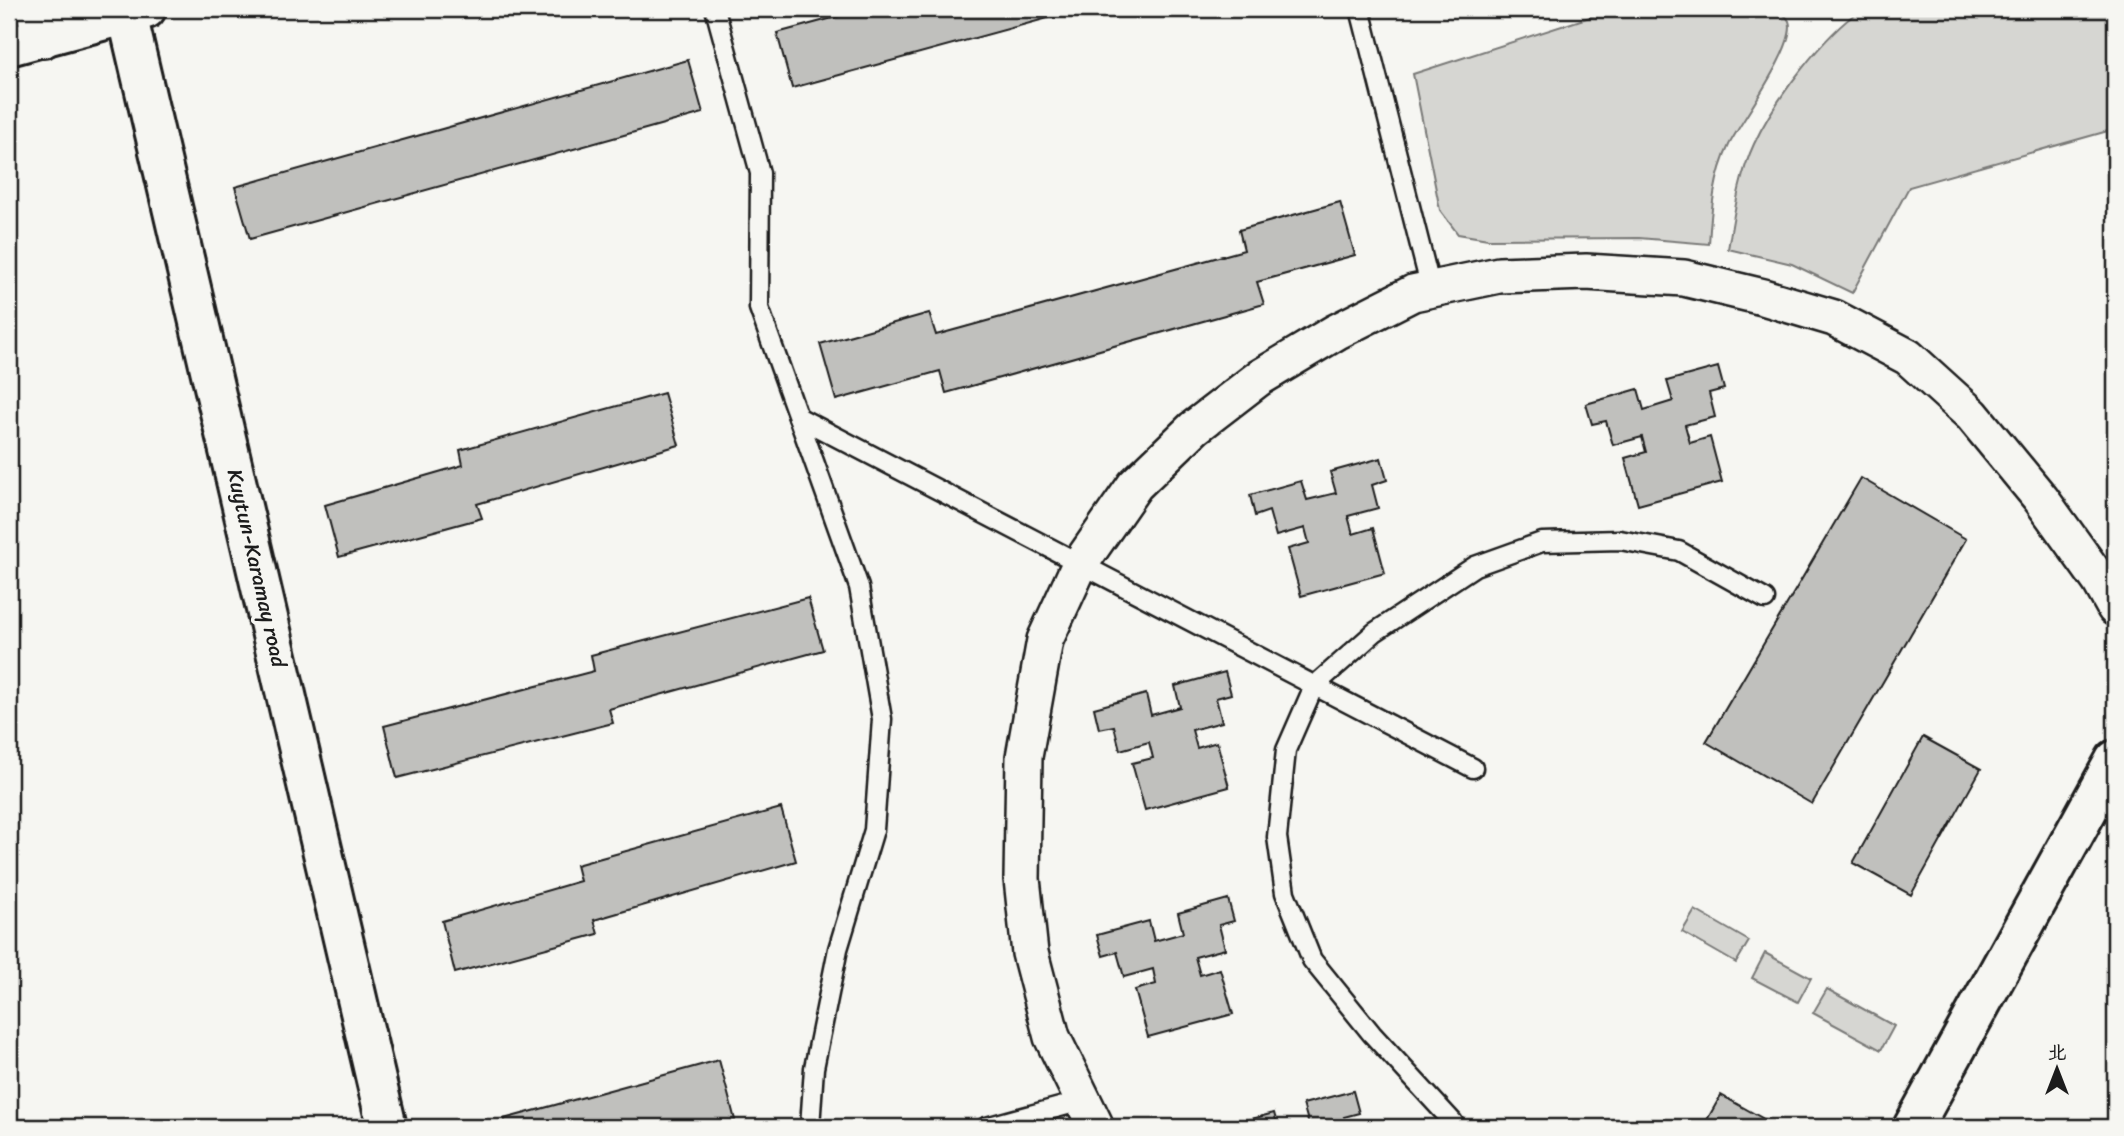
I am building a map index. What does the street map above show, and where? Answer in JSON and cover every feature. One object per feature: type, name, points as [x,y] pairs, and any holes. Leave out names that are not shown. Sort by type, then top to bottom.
[{"type":"street","points":[[48,26],[133,11]]},
{"type":"street","name":"Kuytun-Karamay road","points":[[133,11],[387,1127]]},
{"type":"street","points":[[1089,1114],[1052,1037],[1030,953],[1022,879],[1024,757],[1045,640],[1080,564],[1135,485],[1194,428],[1259,378],[1325,338],[1413,293],[1499,275],[1586,272],[1684,278],[1835,317],[1908,358],[1972,415],[2040,499],[2100,581],[2115,608]]},
{"type":"street","points":[[1913,1127],[2115,760]]},
{"type":"lane","points":[[715,9],[760,173],[759,308],[859,587],[882,719],[874,831],[838,949],[814,1068],[810,1127]]},
{"type":"lane","points":[[1360,9],[1431,289]]},
{"type":"lane","points":[[798,416],[1473,768]]},
{"type":"lane","points":[[1450,1127],[1453,1122],[1372,1034],[1312,960],[1285,893],[1277,837],[1286,750],[1314,686],[1375,632],[1475,566],[1542,542],[1620,540],[1679,551],[1765,600]]},
{"type":"lane","points":[[986,1127],[1089,1114]]},
{"type":"shaded area","points":[[1624,9],[1778,9],[1789,21],[1785,47],[1777,64],[1724,157],[1714,193],[1709,244],[1639,238],[1488,239],[1458,234],[1440,210],[1413,74],[1593,16]]},
{"type":"shaded area","points":[[1862,9],[2115,9],[2115,129],[1909,187],[1852,293],[1792,264],[1728,249],[1744,169],[1763,127],[1787,89],[1816,52],[1831,35]]},
{"type":"shaded area","points":[[1695,910],[1749,941],[1736,963],[1682,932]]},
{"type":"shaded area","points":[[1765,953],[1811,978],[1798,1002],[1752,978]]},
{"type":"shaded area","points":[[1827,989],[1894,1026],[1881,1050],[1813,1013]]},
{"type":"building","points":[[866,9],[1081,9],[792,88],[777,33]]},
{"type":"building","points":[[688,60],[703,113],[250,239],[235,187]]},
{"type":"building","points":[[1340,202],[1355,255],[1257,282],[1264,304],[946,393],[940,371],[836,400],[820,344],[929,313],[936,335],[1244,250],[1239,230]]},
{"type":"building","points":[[1718,367],[1724,389],[1709,393],[1715,417],[1685,425],[1690,443],[1710,437],[1722,482],[1638,505],[1625,458],[1646,452],[1642,437],[1613,445],[1606,421],[1592,424],[1586,404],[1638,389],[1644,410],[1673,401],[1667,381]]},
{"type":"building","points":[[664,393],[679,445],[477,504],[482,518],[339,557],[325,505],[463,465],[460,450]]},
{"type":"building","points":[[1381,458],[1387,480],[1372,485],[1378,508],[1348,516],[1353,534],[1373,528],[1385,573],[1301,596],[1288,549],[1309,543],[1305,528],[1276,536],[1269,511],[1255,516],[1250,495],[1301,481],[1307,500],[1336,493],[1330,472]]},
{"type":"building","points":[[1861,478],[1966,539],[1812,804],[1706,742]]},
{"type":"building","points":[[808,598],[823,650],[609,709],[613,723],[397,778],[384,726],[594,671],[591,655]]},
{"type":"building","points":[[1225,672],[1231,694],[1216,698],[1222,722],[1192,730],[1197,748],[1217,742],[1229,787],[1145,810],[1132,763],[1153,758],[1149,742],[1120,750],[1114,726],[1099,729],[1094,708],[1146,694],[1151,715],[1180,707],[1175,686]]},
{"type":"building","points":[[1923,737],[1981,769],[1911,895],[1853,863]]},
{"type":"building","points":[[781,808],[796,861],[594,920],[598,934],[455,973],[442,921],[580,881],[576,865]]},
{"type":"building","points":[[1228,899],[1234,921],[1219,925],[1225,949],[1195,957],[1200,975],[1220,969],[1233,1014],[1148,1037],[1135,990],[1156,984],[1153,969],[1124,977],[1117,952],[1103,956],[1097,935],[1149,921],[1154,941],[1183,933],[1178,913]]},
{"type":"building","points":[[719,1060],[735,1120],[709,1127],[507,1127],[504,1119]]},
{"type":"building","points":[[1353,1091],[1359,1113],[1344,1117],[1347,1127],[1301,1127],[1309,1125],[1303,1104]]},
{"type":"building","points":[[1721,1095],[1778,1127],[1703,1127]]},
{"type":"building","points":[[1274,1113],[1278,1127],[1222,1127]]}]
